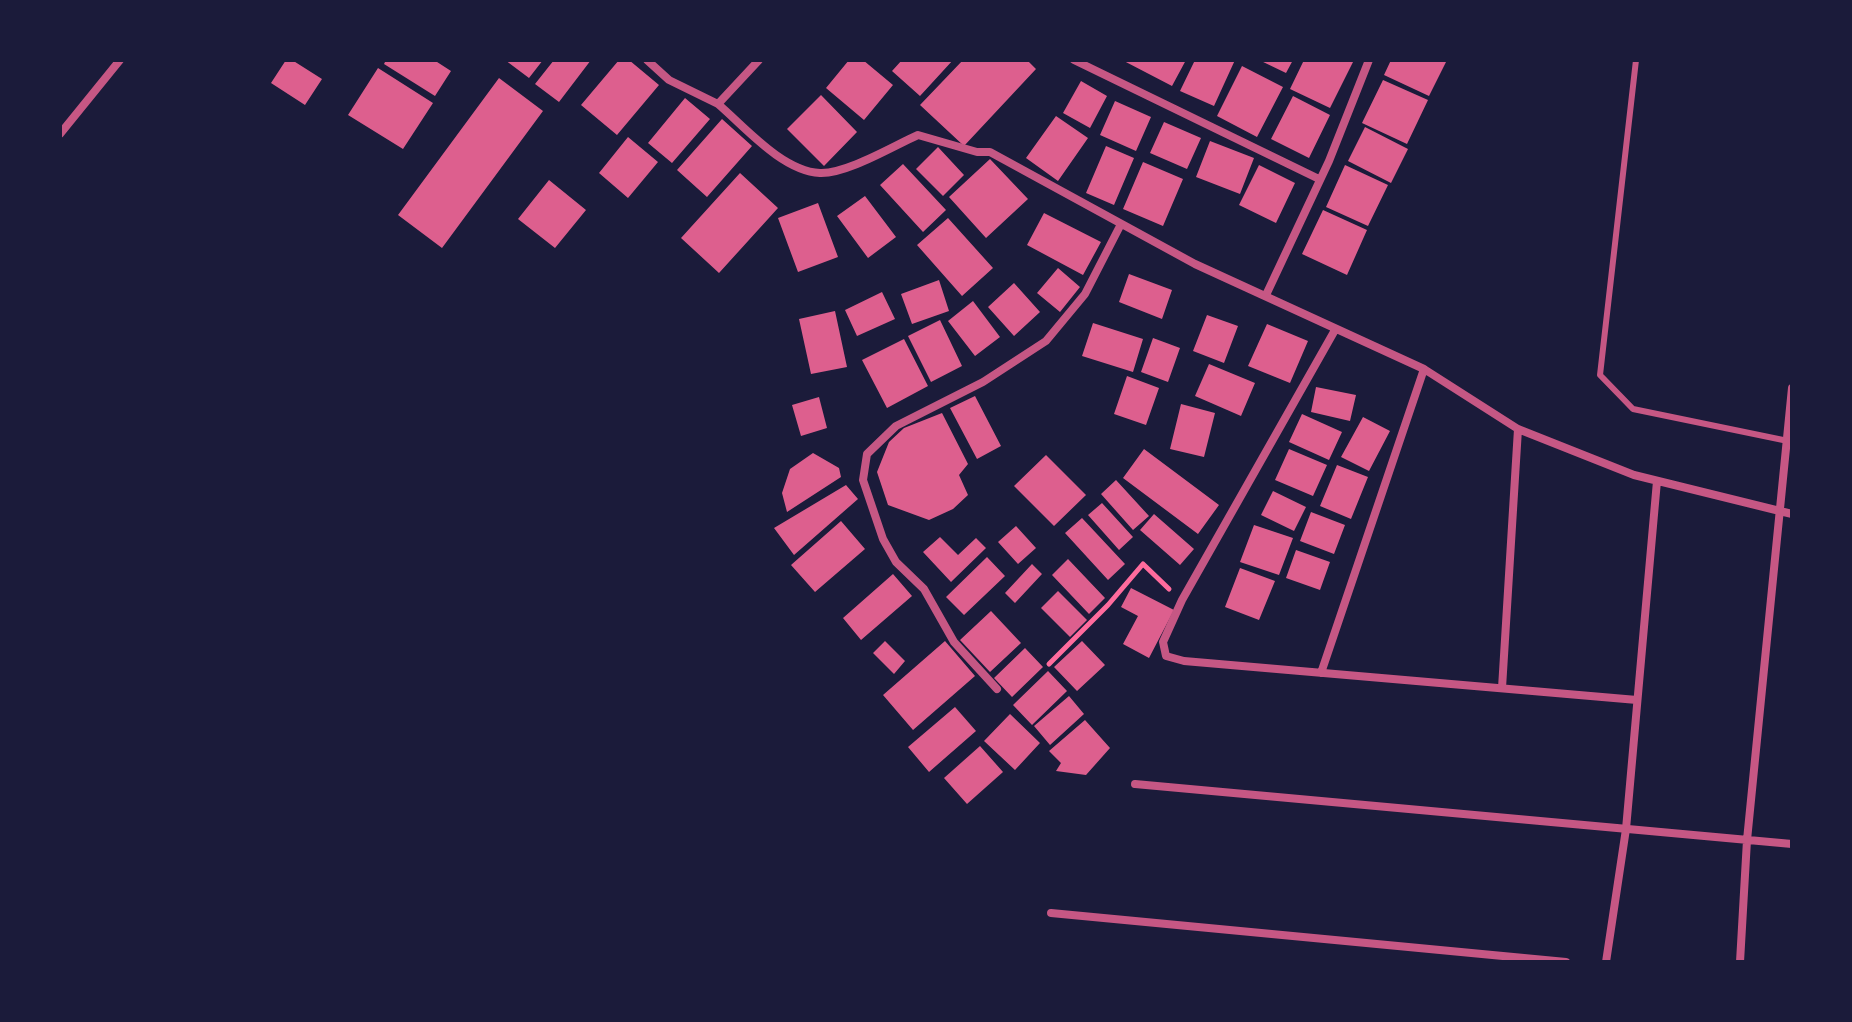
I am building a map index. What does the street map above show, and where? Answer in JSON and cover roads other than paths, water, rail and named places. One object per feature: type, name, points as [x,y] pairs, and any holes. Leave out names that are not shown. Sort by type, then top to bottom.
[{"type":"street","points":[[60,134],[120,60]]},
{"type":"street","points":[[647,60],[669,80],[718,104],[785,160],[802,169],[821,173],[842,169],[918,135],[977,152],[990,152],[1120,226],[1335,330],[1424,369],[1518,429],[1594,461],[1657,481],[1792,514]]},
{"type":"street","points":[[718,104],[759,60]]},
{"type":"street","points":[[1074,60],[1319,179]]},
{"type":"street","points":[[1266,295],[1369,60]]},
{"type":"street","points":[[997,689],[954,642],[924,589],[896,562],[883,539],[863,480],[867,454],[896,426],[983,382],[1046,341],[1085,294],[1120,226]]},
{"type":"street","points":[[1335,330],[1182,600],[1163,642],[1166,656],[1184,661],[1637,700]]},
{"type":"street","points":[[1321,673],[1424,369]]},
{"type":"street","points":[[1740,962],[1747,840],[1792,388]]},
{"type":"street","points":[[1502,688],[1518,429]]},
{"type":"street","points":[[1606,962],[1626,829],[1657,481]]},
{"type":"street","points":[[1135,784],[1792,844]]},
{"type":"street","points":[[1051,913],[1566,962]]},
{"type":"lane","points":[[1636,60],[1600,375],[1633,409],[1788,441]]}]
